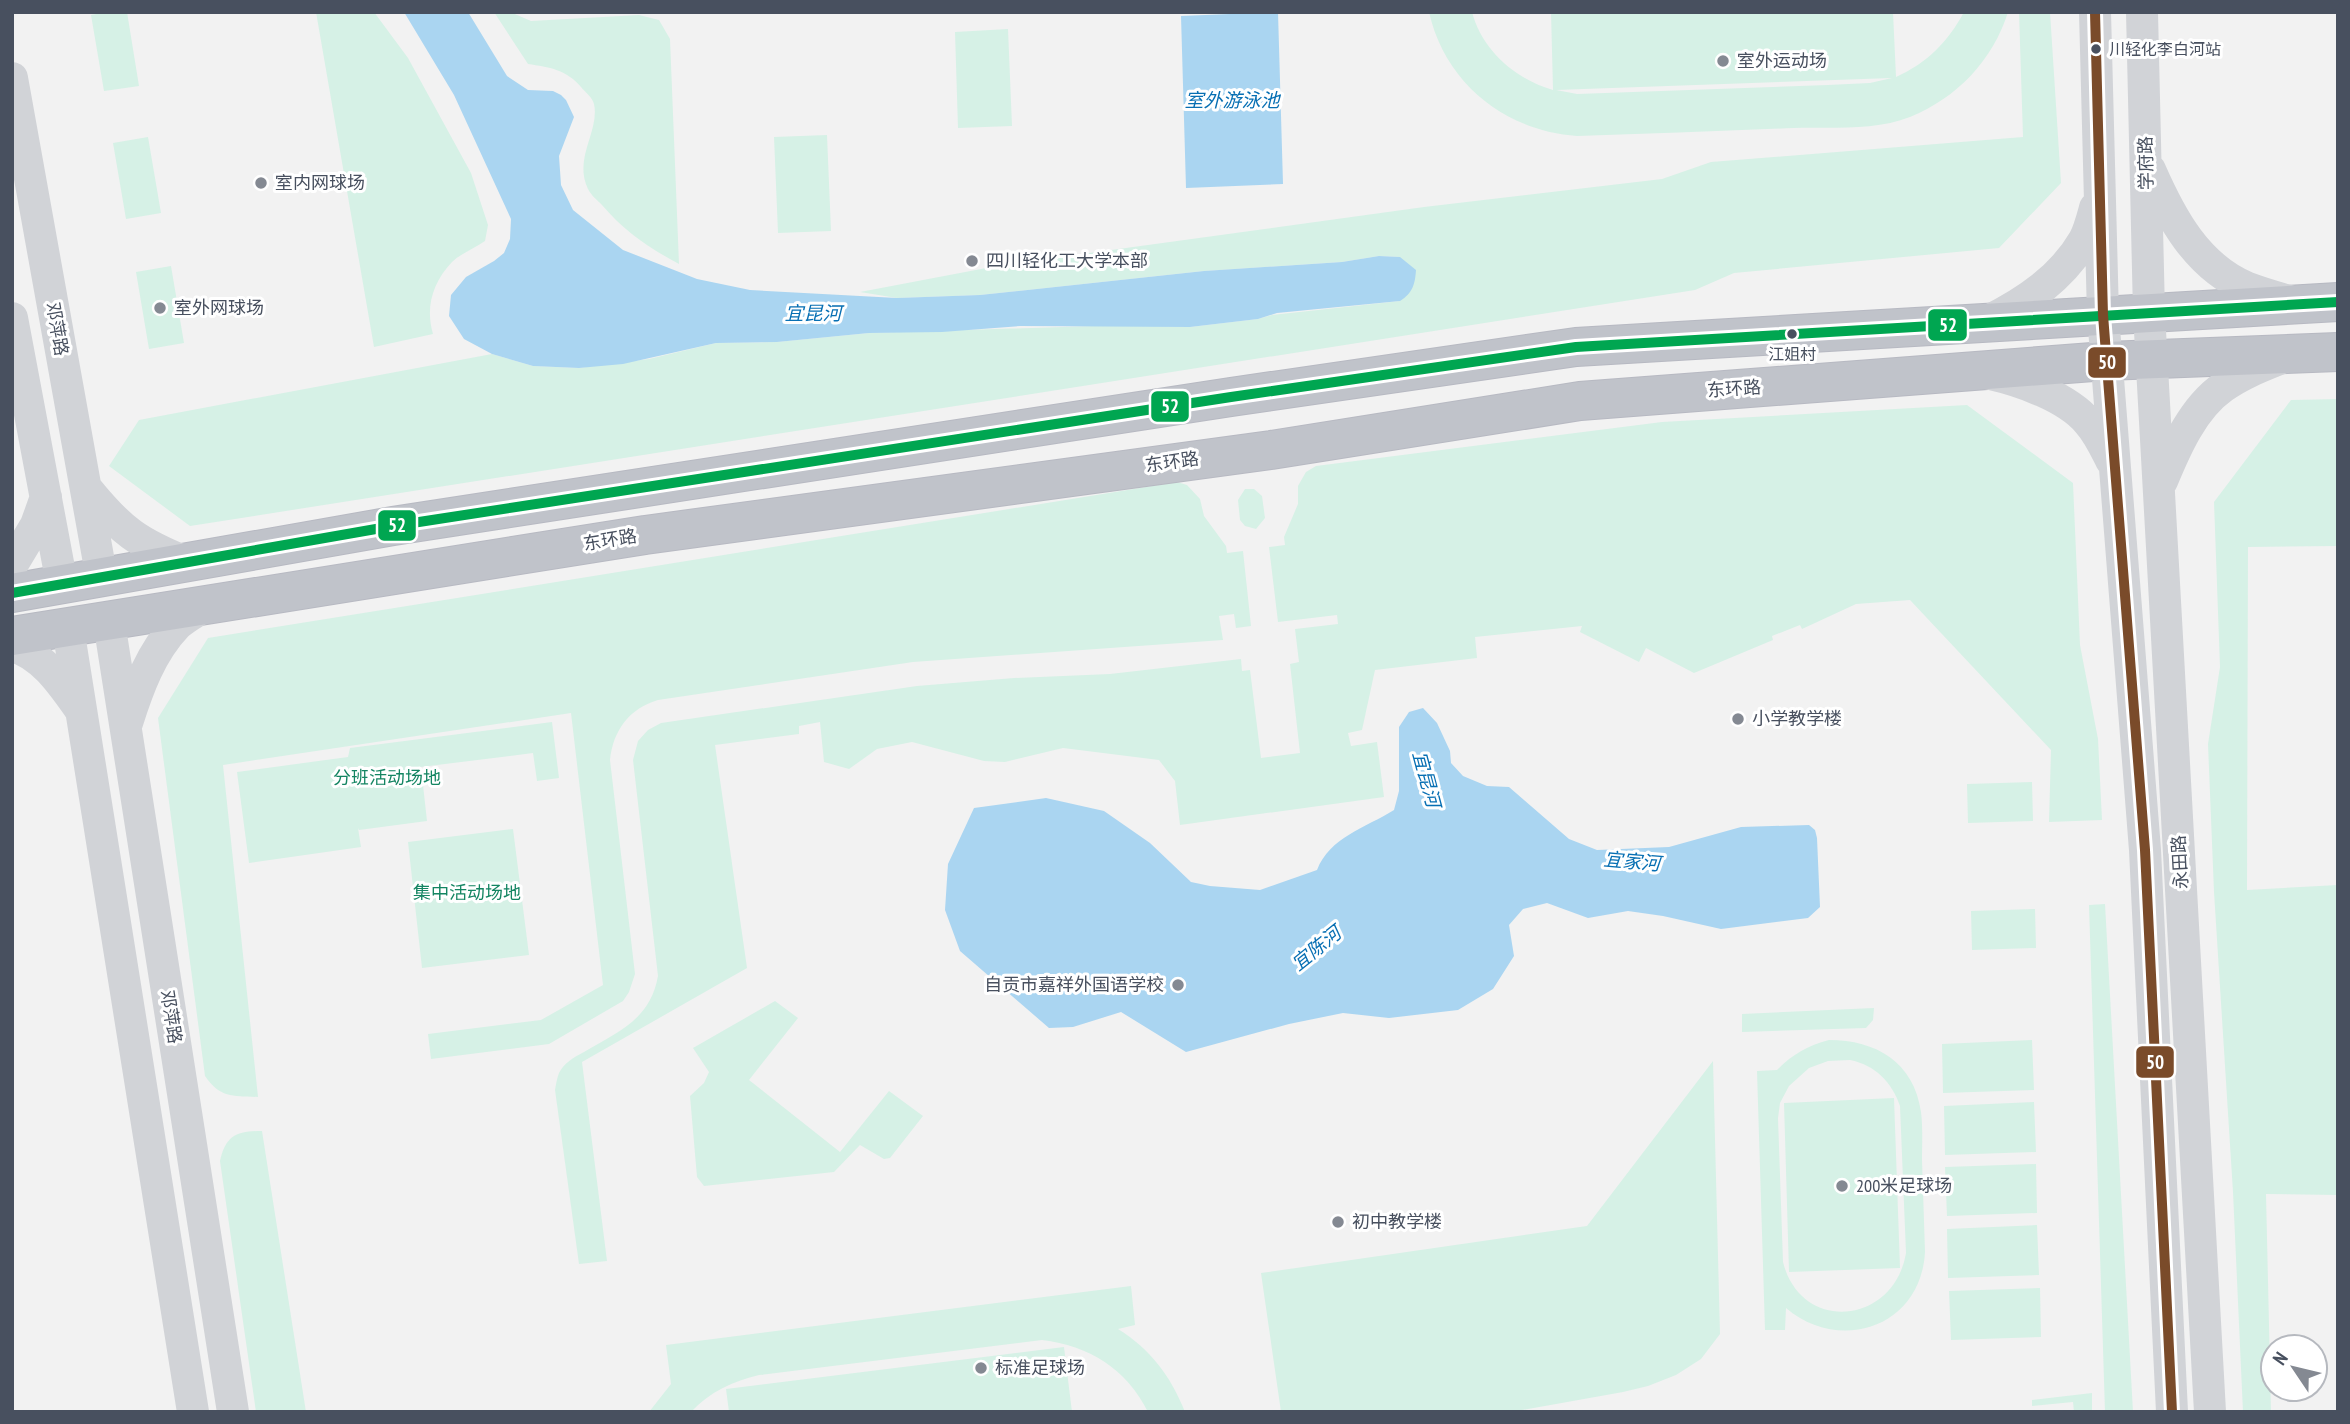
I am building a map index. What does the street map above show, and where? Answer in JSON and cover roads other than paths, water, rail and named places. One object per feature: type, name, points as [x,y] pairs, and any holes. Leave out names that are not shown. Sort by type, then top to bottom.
[{"type":"highway","points":[[12,593],[406,524],[1231,397],[1576,347],[2338,302]]},
{"type":"highway","name":"东环路","points":[[12,636],[645,535],[1271,450],[1580,401],[2106,361],[2338,352]]},
{"type":"main road","points":[[2095,12],[2103,315]]},
{"type":"main road","name":"学府路","points":[[2142,12],[2149,313]]},
{"type":"main road","name":"邓萍路","points":[[12,78],[102,579]]},
{"type":"main road","points":[[2146,159],[2179,228],[2207,262],[2245,287],[2297,304]]},
{"type":"main road","points":[[1985,323],[2013,309],[2065,268],[2085,238],[2100,194]]},
{"type":"main road","name":"永田路","points":[[2149,313],[2210,1412]]},
{"type":"main road","name":"永田路","points":[[2103,315],[2145,850],[2172,1412]]},
{"type":"main road","points":[[12,318],[62,584]]},
{"type":"main road","points":[[2160,485],[2176,448],[2197,412],[2222,387],[2291,354]]},
{"type":"main road","points":[[1979,371],[2021,381],[2056,398],[2087,419],[2114,468]]},
{"type":"main road","points":[[86,488],[123,530],[153,549],[188,563]]},
{"type":"main road","points":[[12,565],[36,525],[46,497]]},
{"type":"main road","points":[[126,727],[140,684],[162,645],[178,624],[204,606]]},
{"type":"main road","name":"邓萍路","points":[[109,622],[233,1412]]},
{"type":"main road","points":[[68,628],[193,1412]]},
{"type":"main road","points":[[12,646],[37,660],[57,677],[81,711]]},
{"type":"water","name":"宜昆河","points":[[404,12],[468,12],[507,76],[528,90],[553,91],[561,95],[574,117],[559,156],[561,185],[573,210],[623,250],[697,279],[750,290],[897,298],[980,295],[1204,271],[1342,262],[1379,256],[1400,257],[1416,270],[1414,284],[1408,295],[1400,301],[1277,313],[1258,319],[1190,327],[1020,326],[942,332],[869,333],[777,342],[716,343],[623,364],[579,368],[533,366],[492,354],[464,339],[449,316],[451,295],[466,277],[504,253],[510,239],[511,219],[454,95]]},
{"type":"water","name":"室外游泳池","points":[[1278,12],[1283,184],[1186,188],[1181,16]]},
{"type":"water","points":[[1423,708],[1437,723],[1450,751],[1451,763],[1463,776],[1487,786],[1509,787],[1569,839],[1597,850],[1669,847],[1741,827],[1809,825],[1815,830],[1817,838],[1820,907],[1808,918],[1721,929],[1628,911],[1588,918],[1547,903],[1523,909],[1509,925],[1514,956],[1493,989],[1458,1010],[1389,1018],[1343,1013],[1289,1024],[1186,1052],[1121,1012],[1073,1027],[1049,1028],[960,951],[945,910],[948,864],[974,808],[1046,798],[1104,811],[1150,843],[1191,882],[1260,890],[1317,870],[1330,849],[1339,841],[1394,810],[1399,791],[1399,727],[1409,712]]},
{"type":"place","name":"川轻化李白河站","points":[[2096,49]]},
{"type":"place","name":"室外运动场","points":[[1723,61]]},
{"type":"place","name":"室内网球场","points":[[261,183]]},
{"type":"place","name":"四川轻化工大学本部","points":[[972,261]]},
{"type":"place","name":"室外网球场","points":[[160,308]]},
{"type":"place","name":"江姐村","points":[[1792,334]]},
{"type":"place","name":"小学教学楼","points":[[1738,719]]},
{"type":"place","name":"自贡市嘉祥外国语学校","points":[[1178,985]]},
{"type":"place","name":"200米足球场","points":[[1842,1186]]},
{"type":"place","name":"初中教学楼","points":[[1338,1222]]},
{"type":"place","name":"标准足球场","points":[[981,1368]]},
{"type":"park label","name":"分班活动场地","points":[[387,778]]},
{"type":"park label","name":"集中活动场地","points":[[467,893]]},
{"type":"water label","name":"宜家河","points":[[1632,861]]},
{"type":"water label","name":"宜陈河","points":[[1316,948]]}]
